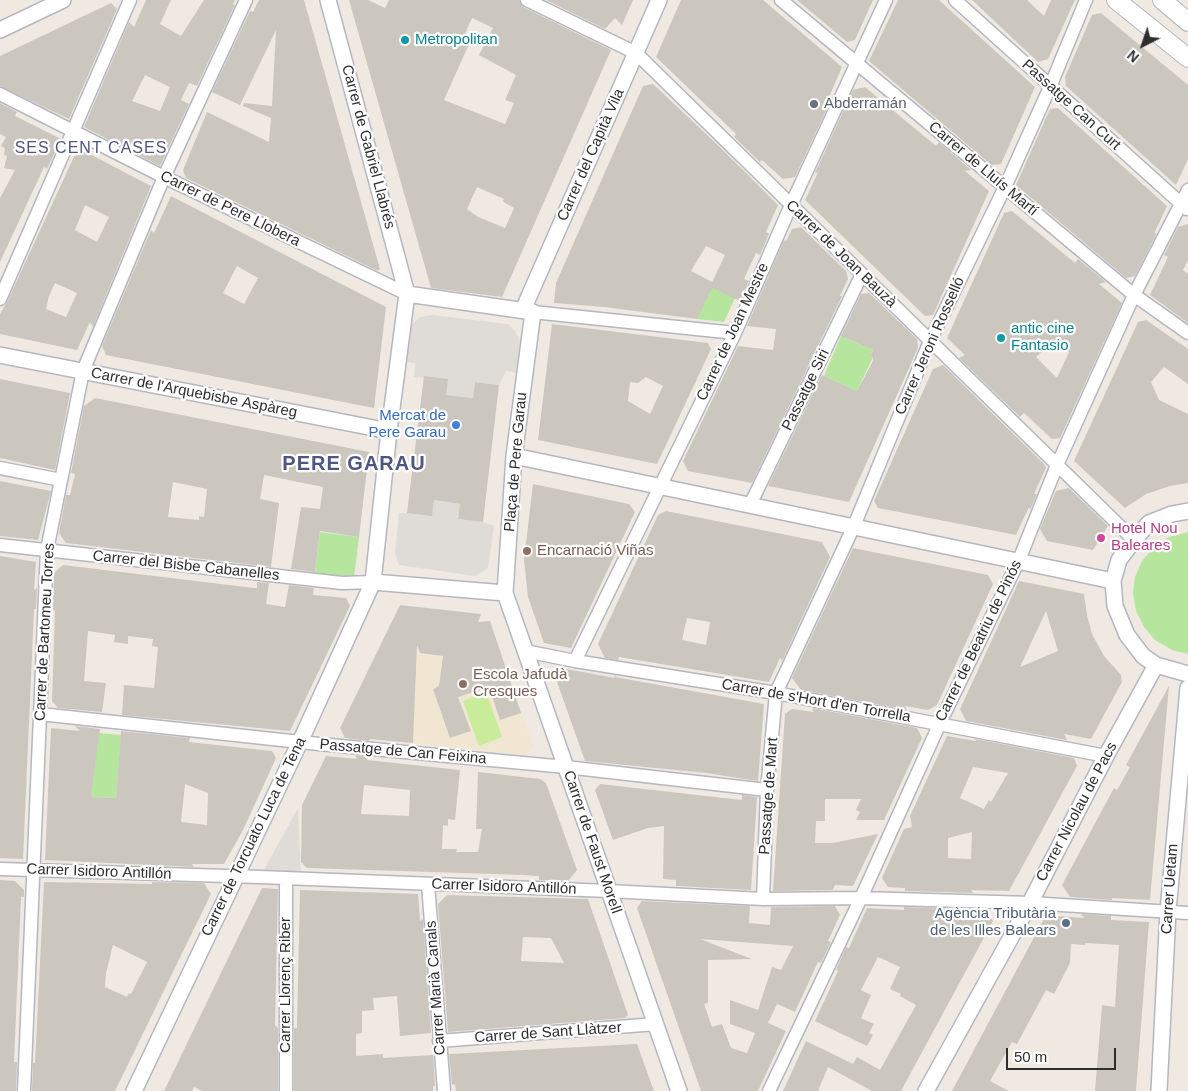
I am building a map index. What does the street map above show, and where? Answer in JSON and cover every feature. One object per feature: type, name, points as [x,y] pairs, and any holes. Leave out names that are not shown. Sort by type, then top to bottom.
[{"type":"main road","points":[[1116,0],[1188,58]]},
{"type":"main road","points":[[1162,0],[1188,22]]},
{"type":"street","points":[[0,30],[63,0]]},
{"type":"street","points":[[0,299],[130,0]]},
{"type":"street","name":"Carrer de Bartomeu Torres","points":[[24,1091],[47,550],[83,371],[164,177],[246,0]]},
{"type":"street","name":"Carrer de Gabriel Llabrés","points":[[328,0],[407,294]]},
{"type":"street","name":"Carrer de Joan Bauzà","points":[[527,0],[636,54],[1134,540]]},
{"type":"street","name":"Carrer del Capità Vila","points":[[528,311],[659,0]]},
{"type":"street","name":"Carrer de Lluís Martí","points":[[781,0],[1134,295],[1188,333]]},
{"type":"street","name":"Carrer de Joan Mestre","points":[[575,661],[735,332],[791,205],[886,0]]},
{"type":"street","name":"Passatge Can Curt","points":[[955,0],[1050,88],[1185,207]]},
{"type":"street","name":"Carrer Jeroni Rosselló","points":[[776,693],[854,526],[930,341],[1005,187],[1050,88],[1086,0]]},
{"type":"street","name":"Carrer de Pere Llobera","points":[[0,94],[164,177],[407,294]]},
{"type":"street","name":"Carrer de Beatriu de Pinós","points":[[769,1091],[861,898],[940,723],[1019,560],[1057,465],[1134,295],[1185,207],[1188,190]]},
{"type":"street","name":"Passatge Siri","points":[[750,505],[862,274]]},
{"type":"street","points":[[505,593],[373,582],[389,431],[407,294],[528,311],[735,332]]},
{"type":"street","name":"Plaça de Pere Garau","points":[[505,593],[514,456],[528,311]]},
{"type":"street","name":"Carrer de l'Arquebisbe Aspàreg","points":[[0,355],[389,431]]},
{"type":"street","points":[[514,456],[1113,581]]},
{"type":"street","points":[[0,468],[61,480]]},
{"type":"street","points":[[1188,511],[1172,514],[1149,523],[1119,560],[1113,581],[1115,606],[1127,635],[1143,656],[1156,665],[1188,674]]},
{"type":"street","name":"Carrer del Bisbe Cabanelles","points":[[0,545],[342,583],[373,582]]},
{"type":"street","name":"Carrer de Torcuato Luca de Tena","points":[[134,1091],[300,742],[373,582]]},
{"type":"street","name":"Carrer de Faust Morell","points":[[505,593],[679,1091]]},
{"type":"street","name":"Carrer de s'Hort d'en Torrella","points":[[525,651],[575,661],[776,693],[1106,756]]},
{"type":"street","name":"Carrer Nicolau de Pacs","points":[[926,1091],[1030,903],[1106,756],[1156,665]]},
{"type":"street","name":"Carrer Uetam","points":[[1159,1091],[1168,911],[1188,688]]},
{"type":"street","name":"Passatge de Mart","points":[[763,899],[767,790],[776,693]]},
{"type":"street","name":"Passatge de Can Feixina","points":[[40,714],[300,742],[566,767],[767,790]]},
{"type":"street","name":"Carrer Isidoro Antillón","points":[[0,869],[286,878],[763,899],[861,898],[1030,903],[1188,913]]},
{"type":"street","name":"Carrer Llorenç Riber","points":[[286,878],[286,1091]]},
{"type":"street","name":"Carrer Marià Canals","points":[[428,884],[444,1091]]},
{"type":"street","name":"Carrer de Sant Llàtzer","points":[[439,1041],[656,1024]]},
{"type":"shaded area","points":[[432,315],[508,324],[516,332],[520,342],[516,373],[506,371],[499,385],[475,382],[473,398],[446,395],[447,379],[414,377],[415,363],[406,362],[410,326],[420,317]]},
{"type":"shaded area","points":[[434,500],[460,504],[458,519],[483,522],[494,526],[488,568],[475,576],[399,565],[395,553],[399,513],[407,513]]},
{"type":"shaded area","name":"Escola Jafudà Cresques","points":[[419,607],[454,611],[502,657],[533,746],[526,755],[413,743]]},
{"type":"shaded area","points":[[298,808],[301,879],[260,877]]},
{"type":"green space","points":[[704,284],[735,298],[724,322],[697,319]]},
{"type":"green space","points":[[841,336],[873,350],[870,356],[873,357],[857,391],[824,376]]},
{"type":"green space","points":[[320,532],[359,537],[354,577],[315,573]]},
{"type":"green space","points":[[1188,532],[1188,654],[1172,650],[1155,640],[1144,627],[1136,611],[1133,594],[1135,577],[1142,561],[1154,547],[1169,537]]},
{"type":"green space","points":[[486,692],[502,737],[479,746],[463,701]]},
{"type":"green space","points":[[99,733],[121,735],[116,798],[91,797]]},
{"type":"building","points":[[146,0],[171,0],[160,24],[181,36],[204,0],[235,0],[233,4],[235,5],[197,86],[189,83],[181,100],[189,104],[160,166],[84,127],[129,22],[134,27]],"holes":[[[145,75],[170,87],[160,111],[132,101]]]},
{"type":"building","points":[[259,0],[304,0],[380,269],[378,271],[186,178],[183,170],[207,112],[269,142],[271,118],[243,106],[244,103],[272,106],[276,30],[240,105],[212,92],[250,11],[253,12]]},
{"type":"building","points":[[349,0],[368,0],[385,8],[389,0],[519,0],[523,7],[611,50],[502,297],[431,288]],"holes":[[[472,18],[493,28],[479,55],[516,75],[505,100],[514,103],[505,124],[444,100],[469,44],[462,40]],[[477,187],[504,199],[505,203],[514,208],[505,228],[478,217],[467,209]]]},
{"type":"building","points":[[546,0],[633,0],[622,25],[615,18],[605,29]]},
{"type":"building","points":[[681,0],[763,0],[842,67],[829,97],[833,96],[795,177],[783,179],[762,160],[760,162],[734,137],[736,134],[656,57]]},
{"type":"building","points":[[797,0],[873,0],[855,40],[847,42]]},
{"type":"building","points":[[898,0],[939,0],[1035,87],[1001,164],[992,165],[989,163],[869,61]]},
{"type":"building","points":[[972,0],[1027,0],[1044,16],[1051,0],[1075,0],[1048,59],[1038,62]]},
{"type":"building","points":[[111,3],[117,9],[69,119],[0,86],[0,56]]},
{"type":"building","points":[[1101,13],[1188,85],[1188,159],[1176,185],[1066,86],[1065,77],[1092,15]]},
{"type":"building","points":[[653,84],[778,205],[766,232],[769,234],[760,255],[756,253],[744,279],[749,281],[740,301],[712,288],[697,319],[604,307],[554,303],[556,283],[643,86]],"holes":[[[706,246],[725,255],[712,282],[691,271]]]},
{"type":"building","points":[[865,87],[936,146],[939,142],[971,170],[965,171],[989,191],[933,315],[925,316],[805,200],[818,172],[815,173],[853,90]]},
{"type":"building","points":[[0,103],[17,112],[15,116],[61,139],[47,169],[44,167],[0,262],[0,198],[15,170],[4,168],[7,156],[4,155],[5,148],[1,146],[6,137],[0,134]]},
{"type":"building","points":[[1058,108],[1167,206],[1154,234],[1157,233],[1135,276],[1126,278],[1016,185],[1050,109]]},
{"type":"building","points":[[78,148],[151,186],[93,327],[90,322],[77,350],[0,334],[0,314]],"holes":[[[85,205],[109,217],[97,242],[75,230]],[[55,283],[77,293],[66,317],[46,309]]]},
{"type":"building","points":[[171,196],[386,307],[374,408],[106,355],[102,346],[151,230],[154,233]],"holes":[[[237,266],[258,278],[244,304],[223,293]]]},
{"type":"building","points":[[1012,211],[1075,263],[1078,259],[1106,282],[1099,284],[1122,303],[1060,438],[1052,439],[1024,413],[1020,417],[959,358],[965,355],[947,338],[1004,213]],"holes":[[[1051,344],[1069,352],[1057,378],[1036,357]]]},
{"type":"building","points":[[1188,224],[1188,260],[1183,270],[1188,274],[1188,323],[1150,295],[1168,257],[1164,255],[1178,227]]},
{"type":"building","points":[[801,227],[846,271],[848,279],[840,296],[842,296],[752,483],[688,471],[683,461],[738,346],[773,350],[776,329],[747,326],[784,240],[786,241],[792,229]]},
{"type":"building","points":[[869,293],[917,339],[918,348],[849,502],[768,486],[822,375],[857,391],[873,361],[873,357],[870,356],[873,350],[841,336],[861,294]]},
{"type":"building","points":[[1146,320],[1188,349],[1188,384],[1164,367],[1151,382],[1159,400],[1188,414],[1188,483],[1170,486],[1146,494],[1125,508],[1074,461],[1138,322]]},
{"type":"building","points":[[552,324],[708,343],[711,349],[657,464],[538,440]],"holes":[[[646,377],[663,386],[650,414],[628,401],[630,382],[638,383]]]},
{"type":"building","points":[[943,365],[1045,465],[1046,468],[1034,494],[1037,494],[1016,535],[878,508],[874,501],[933,369]]},
{"type":"building","name":"Mercat de Pere Garau","points":[[424,376],[448,379],[446,395],[473,398],[475,382],[499,385],[483,522],[458,519],[460,504],[434,500],[432,516],[407,513]]},
{"type":"building","points":[[0,379],[70,393],[55,470],[0,458]]},
{"type":"building","points":[[95,398],[369,452],[359,537],[320,531],[315,572],[291,569],[301,507],[320,509],[323,487],[264,475],[260,499],[279,503],[271,567],[66,543],[59,533],[66,495],[70,495],[75,474],[71,473],[84,406]],"holes":[[[173,482],[207,489],[204,517],[199,516],[199,520],[168,517]]]},
{"type":"building","points":[[0,481],[51,491],[38,540],[0,536]]},
{"type":"building","points":[[533,484],[629,504],[635,512],[571,648],[544,643],[528,597],[524,560]]},
{"type":"building","points":[[1069,488],[1108,526],[1093,550],[1047,541],[1040,529],[1056,491]]},
{"type":"building","points":[[666,511],[822,542],[830,557],[782,661],[780,658],[769,682],[619,657],[618,660],[605,658],[598,644],[658,515]],"holes":[[[687,618],[710,622],[706,645],[682,640]]]},
{"type":"building","points":[[853,548],[988,575],[993,584],[937,705],[928,710],[905,706],[907,710],[801,690],[792,678]]},
{"type":"building","points":[[0,556],[36,562],[34,590],[37,588],[36,609],[34,609],[23,859],[0,858]]},
{"type":"building","points":[[63,565],[254,588],[257,588],[257,582],[269,583],[266,604],[285,607],[289,585],[314,588],[313,595],[346,598],[350,606],[290,731],[122,715],[124,685],[154,688],[158,647],[152,646],[153,639],[128,636],[128,644],[114,642],[115,635],[88,631],[84,681],[106,683],[102,712],[58,708],[52,701],[55,610],[53,610],[54,573]]},
{"type":"building","points":[[1019,581],[1084,594],[1092,634],[1104,656],[1121,675],[1122,682],[1091,739],[1064,734],[1067,740],[966,721],[960,709]],"holes":[[[1046,611],[1058,651],[1020,667]]]},
{"type":"building","points":[[400,605],[481,614],[478,622],[490,621],[521,713],[500,720],[489,687],[458,697],[471,731],[450,738],[433,689],[439,686],[443,656],[420,653],[417,645],[413,743],[345,738],[340,728]]},
{"type":"building","points":[[561,668],[615,678],[614,675],[615,677],[764,704],[758,781],[706,773],[585,761],[555,676]]},
{"type":"building","points":[[1169,686],[1150,900],[1070,897],[1062,885],[1114,788],[1117,790],[1130,767],[1126,765]]},
{"type":"building","points":[[812,708],[917,728],[922,738],[884,820],[856,820],[860,812],[856,810],[861,799],[825,799],[825,821],[816,821],[815,843],[832,843],[878,834],[853,886],[835,885],[833,890],[773,891],[785,714],[792,709],[814,712]]},
{"type":"building","points":[[75,726],[100,729],[91,797],[116,798],[121,731],[190,738],[189,742],[272,751],[276,758],[243,830],[224,864],[192,864],[194,867],[45,860],[51,728],[80,731]],"holes":[[[185,784],[208,793],[207,825],[181,822]]]},
{"type":"building","points":[[947,736],[976,741],[975,739],[1074,758],[1077,766],[1009,891],[971,890],[973,893],[905,891],[905,888],[888,887],[882,878],[904,829],[912,827],[910,816]],"holes":[[[973,767],[1008,773],[991,802],[989,800],[984,809],[960,798]],[[972,832],[971,859],[948,858],[948,838]]]},
{"type":"building","points":[[355,755],[367,757],[367,760],[460,770],[455,820],[448,819],[448,826],[443,825],[442,849],[457,849],[456,852],[478,852],[482,829],[476,829],[478,772],[540,779],[546,783],[577,870],[568,881],[539,880],[539,876],[524,875],[307,868],[301,862],[302,805],[326,756],[357,759]],"holes":[[[364,785],[410,790],[409,816],[361,814]]]},
{"type":"building","points":[[600,784],[742,800],[742,795],[757,797],[751,890],[676,886],[676,880],[663,879],[664,826],[648,828],[613,840],[595,790]]},
{"type":"building","points":[[0,880],[15,881],[24,890],[24,897],[21,897],[14,1062],[17,1062],[16,1091],[0,1091]]},
{"type":"building","points":[[44,882],[204,883],[211,894],[115,1091],[32,1091],[33,1063],[35,1063]],"holes":[[[113,945],[147,962],[131,994],[129,993],[127,997],[105,987],[106,973]]]},
{"type":"building","points":[[262,888],[278,889],[275,1025],[278,1028],[278,1091],[202,1091],[194,1087],[192,1091],[164,1091]]},
{"type":"building","points":[[300,890],[418,894],[420,921],[423,919],[431,1033],[400,1036],[397,996],[373,998],[374,1010],[362,1011],[362,1033],[356,1034],[356,1056],[383,1054],[383,1058],[433,1055],[435,1086],[433,1086],[433,1091],[294,1091],[294,1028],[297,1028]]},
{"type":"building","points":[[447,895],[588,899],[628,1015],[625,1018],[448,1032],[438,904]],"holes":[[[523,937],[551,938],[564,963],[521,961]]]},
{"type":"building","points":[[642,901],[750,906],[749,923],[770,925],[771,907],[835,906],[840,915],[828,941],[831,942],[821,963],[818,962],[795,1012],[777,1004],[768,1023],[786,1031],[758,1091],[701,1091],[637,908]],"holes":[[[700,939],[793,946],[781,970],[772,967],[758,1010],[730,1000],[730,1024],[755,1033],[747,1053],[731,1048],[722,1024],[712,1027],[704,1004],[708,1003],[708,960],[752,959]]]},
{"type":"building","points":[[904,907],[985,910],[993,921],[901,1091],[872,1091],[828,1067],[818,1091],[783,1091],[806,1041],[853,1064],[857,1057],[880,1070],[916,1005],[900,996],[901,994],[890,989],[900,967],[878,957],[861,990],[871,995],[861,1018],[874,1024],[869,1033],[873,1035],[867,1046],[815,1021],[838,971],[836,970],[846,947],[849,948],[867,908],[904,910]]},
{"type":"building","points":[[1081,914],[1111,916],[1111,920],[1149,922],[1136,1091],[1095,1091],[1102,1005],[1115,1007],[1119,945],[1085,943],[1085,945],[1071,944],[1070,963],[1054,994],[1046,990],[1017,1044],[1012,1042],[990,1081],[1009,1091],[952,1091],[1046,915],[1084,918]]},
{"type":"building","points":[[637,1044],[654,1091],[456,1091],[455,1084],[452,1085],[449,1054]]},
{"type":"place","name":"Metropolitan","points":[[405,40]]},
{"type":"place","name":"Abderramán","points":[[814,104]]},
{"type":"place","name":"antic cine Fantasio","points":[[1001,338]]},
{"type":"place","name":"Mercat de Pere Garau","points":[[456,425]]},
{"type":"place","name":"Hotel Nou Baleares","points":[[1101,538]]},
{"type":"place","name":"Encarnació Viñas","points":[[527,551]]},
{"type":"place","name":"Escola Jafudà Cresques","points":[[463,684]]},
{"type":"place","name":"Agència Tributària de les Illes Balears","points":[[1066,923]]},
{"type":"district","name":"SES CENT CASES","points":[[91,149]]},
{"type":"district","name":"PERE GARAU","points":[[354,464]]}]
